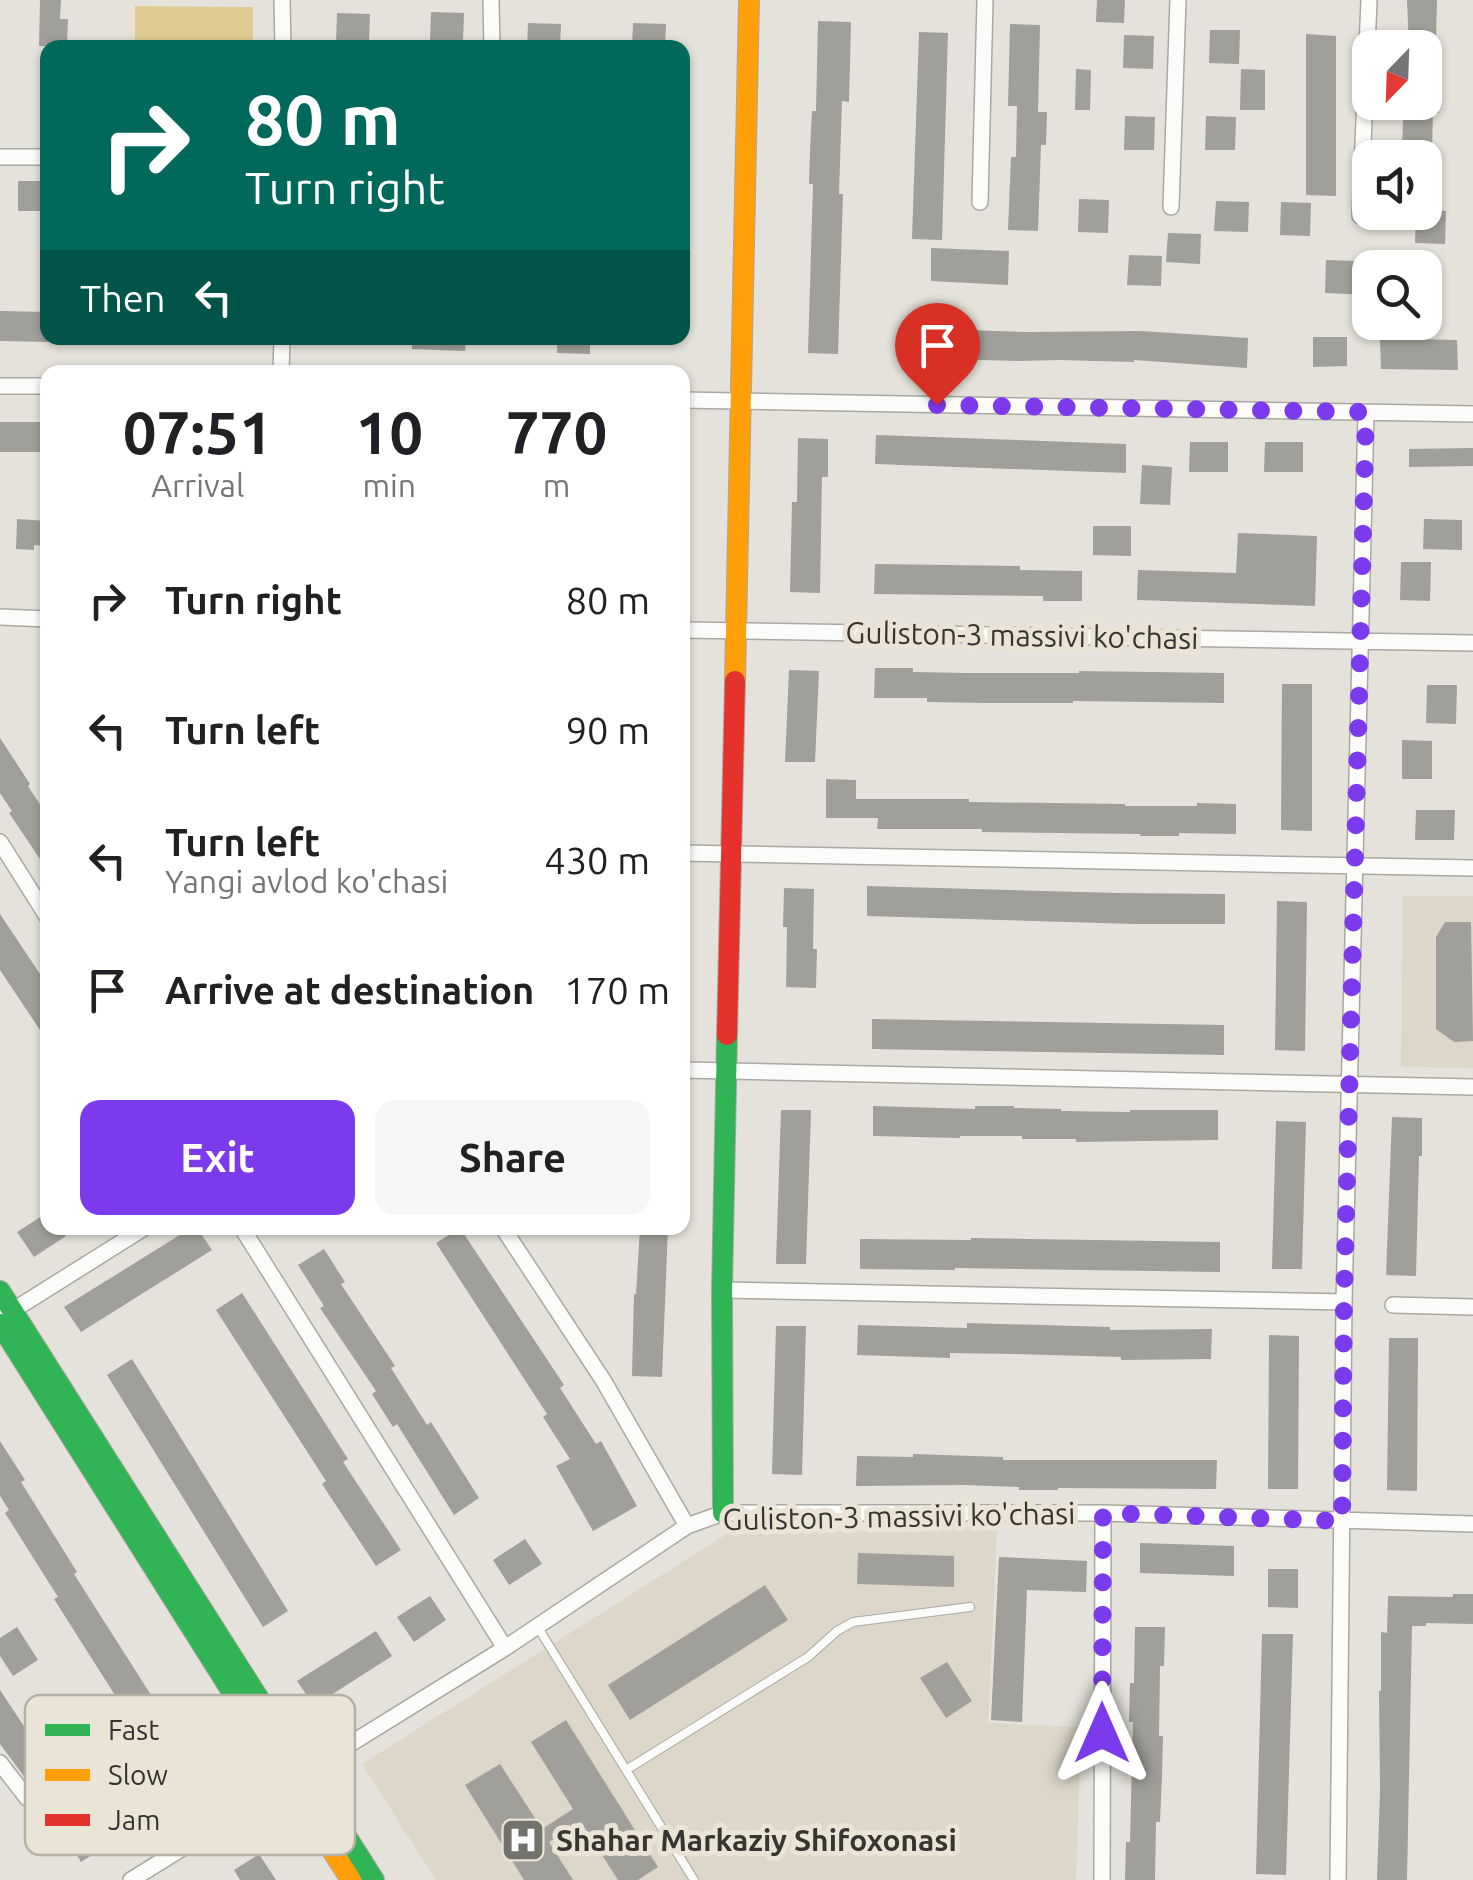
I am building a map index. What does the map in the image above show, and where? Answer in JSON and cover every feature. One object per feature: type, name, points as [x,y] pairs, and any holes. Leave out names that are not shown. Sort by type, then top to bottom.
[{"type":"street","points":[[282,0],[283,40]]},
{"type":"street","points":[[491,0],[492,40]]},
{"type":"street","points":[[723,1513],[722,1290],[749,0]]},
{"type":"street","points":[[980,202],[986,0]]},
{"type":"street","points":[[1170,207],[1178,0]]},
{"type":"street","points":[[1363,140],[1369,0]]},
{"type":"street","points":[[0,158],[40,157]]},
{"type":"street","points":[[0,386],[40,386]]},
{"type":"street","points":[[690,400],[1473,414]]},
{"type":"street","points":[[1338,1880],[1344,1302],[1366,412]]},
{"type":"street","points":[[0,617],[40,618]]},
{"type":"street","name":"Guliston-3 massivi ko'chasi","points":[[690,630],[1473,643]]},
{"type":"street","points":[[0,842],[40,905]]},
{"type":"street","points":[[690,853],[1473,868]]},
{"type":"street","points":[[690,1070],[1473,1087]]},
{"type":"street","points":[[4,1318],[133,1235]]},
{"type":"street","points":[[246,1235],[504,1648]]},
{"type":"street","name":"Guliston-3 massivi ko'chasi","points":[[508,1235],[603,1380],[687,1526],[723,1513],[1103,1513],[1473,1524]]},
{"type":"street","points":[[0,1290],[4,1318],[245,1695]]},
{"type":"street","points":[[722,1290],[1344,1302]]},
{"type":"street","points":[[1393,1305],[1473,1307]]},
{"type":"street","name":"Guliston-3 massivi ko'chasi","points":[[1102,1880],[1103,1513]]},
{"type":"street","points":[[355,1741],[687,1526]]},
{"type":"street","points":[[0,1763],[25,1795]]},
{"type":"street","points":[[131,1880],[171,1855]]},
{"type":"street","points":[[338,1855],[351,1880]]},
{"type":"street","points":[[355,1855],[374,1880]]},
{"type":"lane","points":[[626,1770],[808,1656],[853,1622],[970,1607]]},
{"type":"lane","points":[[537,1626],[694,1880]]},
{"type":"shaded area","points":[[135,6],[253,7],[253,40],[135,40]]},
{"type":"shaded area","points":[[1403,896],[1473,896],[1473,1068],[1401,1067]]},
{"type":"shaded area","points":[[997,1528],[988,1723],[1081,1727],[1076,1880],[436,1880],[362,1764],[727,1534]]},
{"type":"building","points":[[40,0],[61,0],[60,19],[68,19],[67,40],[40,40],[39,46]]},
{"type":"building","points":[[1097,0],[1125,0],[1124,23],[1096,22]]},
{"type":"building","points":[[1407,0],[1437,0],[1436,30],[1408,30]]},
{"type":"building","points":[[431,12],[464,13],[463,40],[430,40]]},
{"type":"building","points":[[337,13],[370,14],[369,40],[336,40]]},
{"type":"building","points":[[818,21],[851,22],[849,102],[842,101],[838,354],[808,353],[813,184],[809,184]]},
{"type":"building","points":[[528,23],[561,24],[560,40],[527,40]]},
{"type":"building","points":[[633,23],[666,24],[665,40],[632,40]]},
{"type":"building","points":[[1010,24],[1040,25],[1038,112],[1047,112],[1046,145],[1041,145],[1038,231],[1008,230],[1017,106],[1008,106]]},
{"type":"building","points":[[1210,30],[1240,30],[1239,64],[1209,63]]},
{"type":"building","points":[[919,32],[948,33],[942,240],[912,239]]},
{"type":"building","points":[[1306,34],[1336,36],[1336,196],[1306,195]]},
{"type":"building","points":[[1124,35],[1154,36],[1153,69],[1123,68]]},
{"type":"building","points":[[1076,69],[1091,70],[1090,110],[1075,110]]},
{"type":"building","points":[[1241,69],[1265,70],[1265,110],[1240,110]]},
{"type":"building","points":[[1125,116],[1155,117],[1154,150],[1124,150]]},
{"type":"building","points":[[1206,116],[1236,117],[1235,150],[1205,150]]},
{"type":"building","points":[[1403,120],[1433,120],[1432,140],[1402,140]]},
{"type":"building","points":[[18,181],[40,181],[40,211],[18,211]]},
{"type":"building","points":[[1079,199],[1109,200],[1108,233],[1078,232]]},
{"type":"building","points":[[1216,201],[1249,202],[1248,232],[1214,231]]},
{"type":"building","points":[[1281,202],[1311,203],[1310,236],[1280,235]]},
{"type":"building","points":[[1442,211],[1446,211],[1445,244],[1415,243],[1415,230],[1442,230]]},
{"type":"building","points":[[1168,233],[1201,234],[1200,264],[1166,262]]},
{"type":"building","points":[[931,248],[1009,251],[1008,285],[931,281]]},
{"type":"building","points":[[1129,255],[1162,256],[1161,286],[1127,285]]},
{"type":"building","points":[[1326,260],[1352,261],[1352,294],[1325,293]]},
{"type":"building","points":[[0,311],[40,312],[40,342],[0,341]]},
{"type":"building","points":[[909,328],[1141,331],[1248,338],[1247,368],[1134,360],[908,358]]},
{"type":"building","points":[[1313,337],[1347,337],[1347,366],[1313,367]]},
{"type":"building","points":[[1380,340],[1457,340],[1458,370],[1381,369]]},
{"type":"building","points":[[412,345],[465,345],[465,351],[412,349]]},
{"type":"building","points":[[557,345],[590,345],[590,354],[557,353]]},
{"type":"building","points":[[0,422],[40,422],[40,452],[0,452]]},
{"type":"building","points":[[876,435],[1126,444],[1126,473],[875,464]]},
{"type":"building","points":[[798,438],[828,439],[828,477],[822,477],[820,593],[790,592]]},
{"type":"building","points":[[1190,442],[1228,442],[1228,472],[1189,472]]},
{"type":"building","points":[[1265,442],[1303,442],[1303,472],[1264,472]]},
{"type":"building","points":[[1473,448],[1473,466],[1409,467],[1409,449]]},
{"type":"building","points":[[1142,465],[1172,467],[1170,505],[1140,504]]},
{"type":"building","points":[[17,519],[40,520],[40,545],[34,545],[34,550],[16,549]]},
{"type":"building","points":[[1424,519],[1462,520],[1462,550],[1423,549]]},
{"type":"building","points":[[1093,526],[1131,526],[1131,556],[1093,555]]},
{"type":"building","points":[[1238,533],[1317,536],[1315,606],[1137,600],[1138,570],[1236,573]]},
{"type":"building","points":[[1401,562],[1431,562],[1430,601],[1400,600]]},
{"type":"building","points":[[875,564],[1082,571],[1082,601],[1043,601],[1043,596],[874,594]]},
{"type":"building","points":[[875,668],[966,673],[1224,673],[1224,703],[986,703],[874,698]]},
{"type":"building","points":[[789,670],[819,671],[815,762],[785,762]]},
{"type":"building","points":[[1282,684],[1312,684],[1312,831],[1281,830]]},
{"type":"building","points":[[1427,685],[1457,685],[1456,724],[1426,723]]},
{"type":"building","points":[[0,738],[40,805],[40,859],[9,813],[12,811],[0,793]]},
{"type":"building","points":[[1402,740],[1432,741],[1432,779],[1402,779]]},
{"type":"building","points":[[826,779],[856,780],[856,799],[1125,806],[1236,804],[1236,834],[1140,836],[877,829],[878,818],[826,818]]},
{"type":"building","points":[[1416,810],[1455,810],[1454,840],[1415,840]]},
{"type":"building","points":[[867,886],[1225,894],[1225,924],[867,916]]},
{"type":"building","points":[[784,888],[814,889],[816,988],[786,987]]},
{"type":"building","points":[[1277,901],[1307,902],[1305,1051],[1275,1050]]},
{"type":"building","points":[[0,914],[40,974],[40,1030],[0,970]]},
{"type":"building","points":[[1445,922],[1471,922],[1473,1041],[1454,1042],[1436,1029],[1436,937]]},
{"type":"building","points":[[872,1019],[1224,1025],[1224,1055],[872,1049]]},
{"type":"building","points":[[873,1106],[1014,1106],[1130,1112],[1218,1110],[1218,1140],[1076,1142],[1022,1136],[873,1136]]},
{"type":"building","points":[[781,1110],[811,1110],[806,1264],[776,1264]]},
{"type":"building","points":[[1392,1117],[1422,1118],[1416,1276],[1386,1275]]},
{"type":"building","points":[[1276,1121],[1306,1122],[1302,1269],[1272,1269]]},
{"type":"building","points":[[40,1217],[40,1235],[66,1236],[34,1257],[17,1232]]},
{"type":"building","points":[[180,1235],[202,1235],[212,1250],[81,1332],[64,1307]]},
{"type":"building","points":[[449,1235],[465,1235],[564,1385],[560,1388],[596,1444],[601,1441],[637,1506],[593,1531],[556,1466],[570,1459],[543,1417],[547,1414],[436,1243]]},
{"type":"building","points":[[640,1235],[668,1235],[662,1377],[632,1376]]},
{"type":"building","points":[[860,1239],[1220,1242],[1220,1272],[860,1269]]},
{"type":"building","points":[[324,1249],[345,1282],[341,1284],[395,1366],[391,1368],[479,1498],[454,1515],[397,1424],[393,1427],[372,1394],[376,1391],[320,1308],[324,1306],[298,1265]]},
{"type":"building","points":[[242,1293],[348,1459],[343,1462],[401,1550],[376,1566],[216,1310]]},
{"type":"building","points":[[967,1323],[1110,1330],[1212,1329],[1211,1359],[1121,1360],[950,1353],[950,1358],[857,1355],[858,1325],[967,1328]]},
{"type":"building","points":[[776,1326],[806,1326],[802,1475],[772,1474]]},
{"type":"building","points":[[1269,1335],[1299,1336],[1298,1489],[1268,1489]]},
{"type":"building","points":[[1389,1338],[1418,1338],[1417,1491],[1387,1490]]},
{"type":"building","points":[[132,1359],[288,1611],[263,1627],[107,1375]]},
{"type":"building","points":[[0,1441],[77,1572],[74,1574],[151,1695],[115,1695],[54,1599],[58,1597],[5,1513],[9,1510],[0,1496]]},
{"type":"building","points":[[913,1454],[1003,1460],[1217,1460],[1216,1489],[856,1486],[857,1456]]},
{"type":"building","points":[[525,1539],[542,1564],[509,1585],[493,1560]]},
{"type":"building","points":[[1140,1543],[1234,1546],[1234,1576],[1140,1573]]},
{"type":"building","points":[[858,1553],[954,1556],[954,1587],[857,1584]]},
{"type":"building","points":[[999,1557],[1087,1561],[1086,1592],[1027,1590],[1022,1722],[991,1720]]},
{"type":"building","points":[[1268,1569],[1298,1569],[1298,1608],[1268,1607]]},
{"type":"building","points":[[765,1585],[788,1620],[630,1720],[608,1685]]},
{"type":"building","points":[[1473,1594],[1473,1624],[1412,1626],[1407,1880],[1377,1880],[1381,1632],[1387,1633],[1388,1596]]},
{"type":"building","points":[[430,1596],[446,1620],[414,1642],[397,1617]]},
{"type":"building","points":[[17,1627],[38,1660],[13,1676],[0,1656],[0,1638]]},
{"type":"building","points":[[1135,1627],[1165,1627],[1164,1666],[1160,1666],[1159,1736],[1163,1736],[1155,1880],[1125,1880],[1126,1842],[1130,1842],[1133,1722],[1129,1722]]},
{"type":"building","points":[[376,1631],[392,1656],[331,1695],[307,1695],[297,1681]]},
{"type":"building","points":[[1262,1634],[1293,1634],[1286,1875],[1256,1874]]},
{"type":"building","points":[[947,1662],[972,1701],[946,1718],[920,1678]]},
{"type":"building","points":[[0,1690],[25,1728],[25,1778],[0,1744]]},
{"type":"building","points":[[566,1720],[658,1867],[638,1880],[618,1880],[581,1822],[549,1842],[573,1880],[524,1880],[465,1785],[500,1764],[542,1829],[573,1809],[531,1742]]},
{"type":"building","points":[[260,1855],[276,1880],[240,1880],[234,1870]]},
{"type":"traffic: fast","points":[[723,1513],[727,1035]]},
{"type":"traffic: fast","points":[[0,1291],[257,1695]]},
{"type":"traffic: fast","points":[[0,1324],[234,1695]]},
{"type":"traffic: fast","points":[[355,1850],[374,1880]]},
{"type":"traffic: slow","points":[[735,681],[749,0]]},
{"type":"traffic: slow","points":[[335,1855],[351,1880]]},
{"type":"traffic: jam","points":[[727,1035],[735,681]]},
{"type":"place","name":"Shahar Markaziy Shifoxonasi","points":[[523,1840]]},
{"type":"route","points":[[937,405],[1366,412],[1342,1521],[1103,1513],[1102,1733]]}]
